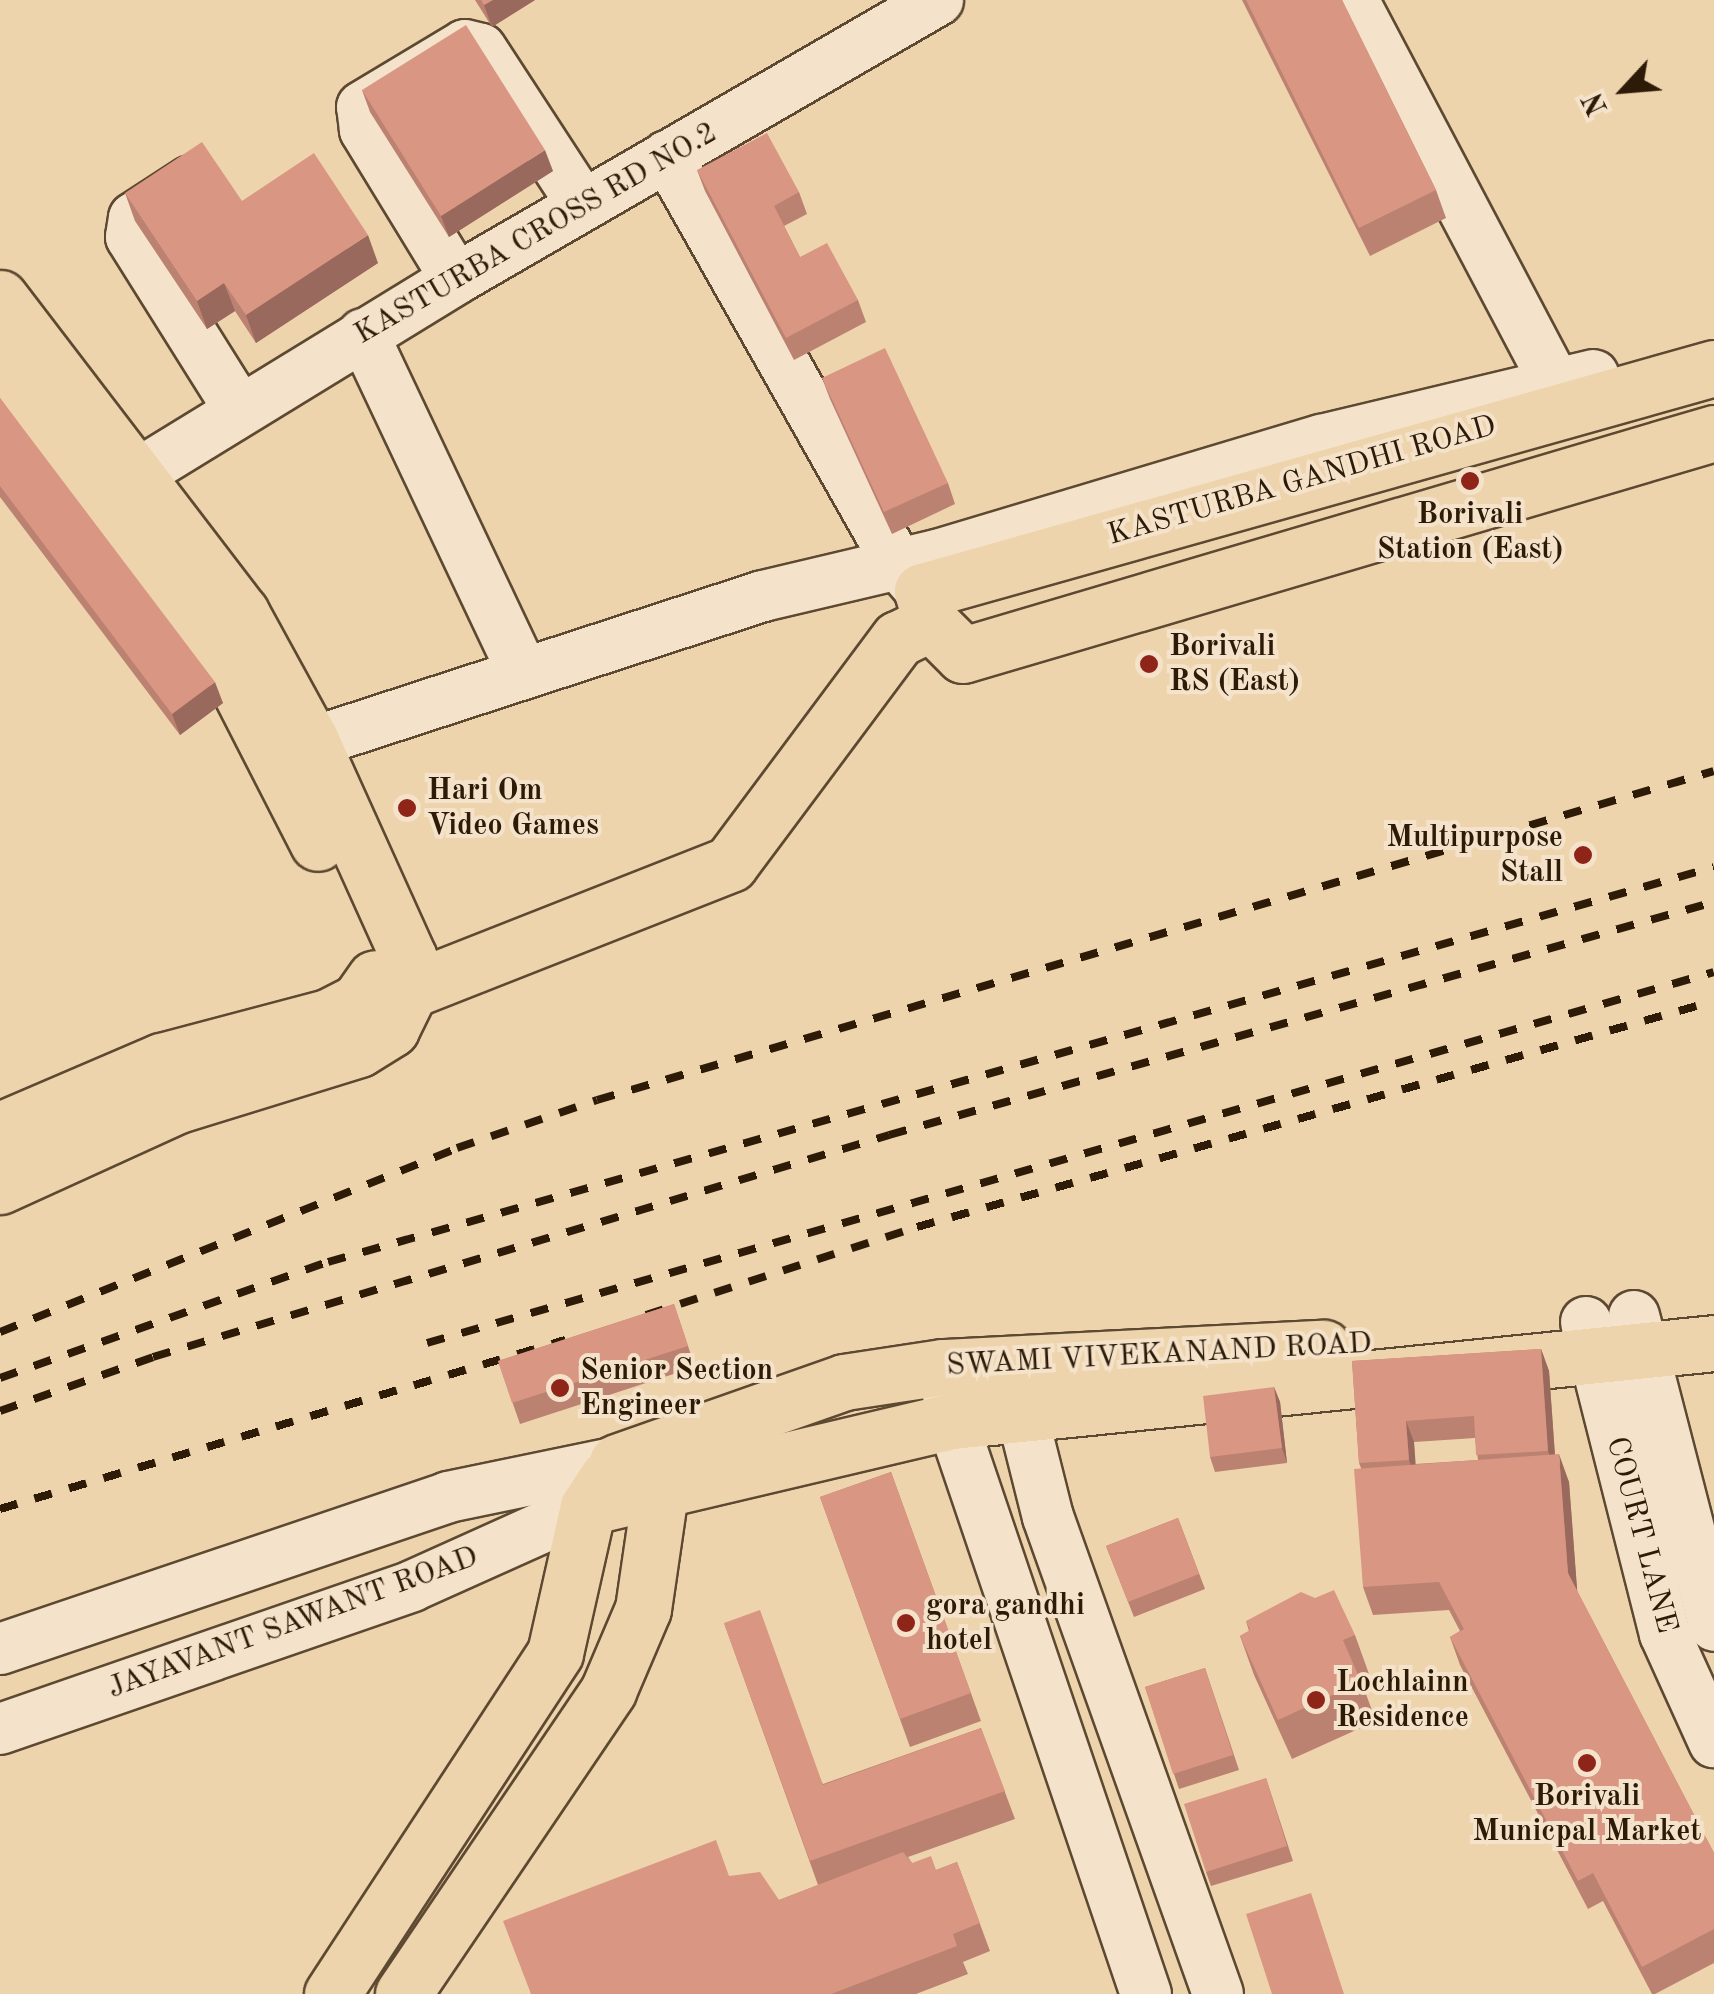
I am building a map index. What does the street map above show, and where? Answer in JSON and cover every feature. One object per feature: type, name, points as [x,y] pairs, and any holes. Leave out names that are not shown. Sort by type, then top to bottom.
[{"type":"main road","points":[[0,1130],[170,1083],[359,1048],[391,1029],[393,984],[409,958],[292,747],[216,646],[119,483],[1,302]]},
{"type":"main road","points":[[0,362],[119,483]]},
{"type":"main road","name":"KASTURBA GANDHI ROAD","points":[[393,984],[730,864],[898,639],[917,593],[1714,368]]},
{"type":"main road","points":[[917,593],[962,655],[1714,433]]},
{"type":"main road","points":[[0,1186],[170,1083]]},
{"type":"main road","name":"SWAMI VIVEKANAND ROAD","points":[[1615,1337],[1714,1306]]},
{"type":"main road","name":"SWAMI VIVEKANAND ROAD","points":[[639,1473],[952,1421],[1016,1393],[1271,1353],[1615,1337],[1714,1343]]},
{"type":"main road","name":"SWAMI VIVEKANAND ROAD","points":[[639,1473],[844,1382],[944,1368],[1016,1393]]},
{"type":"main road","points":[[332,1994],[555,1653],[588,1507],[639,1473]]},
{"type":"main road","points":[[402,1994],[608,1691],[643,1610],[639,1473]]},
{"type":"main road","points":[[555,1653],[608,1691]]},
{"type":"street","name":"KASTURBA CROSS RD NO.2","points":[[119,483],[582,204],[938,0]]},
{"type":"street","points":[[1353,0],[1556,385]]},
{"type":"street","points":[[456,279],[365,130],[362,107],[464,45],[481,49],[582,204]]},
{"type":"street","points":[[667,156],[917,593]]},
{"type":"street","points":[[202,174],[134,218],[131,237],[239,409]]},
{"type":"street","points":[[363,334],[523,672]]},
{"type":"street","points":[[292,747],[763,596],[917,593],[1321,440],[1714,343]]},
{"type":"street","name":"COURT LANE","points":[[1615,1337],[1714,1626]]},
{"type":"street","name":"COURT LANE","points":[[1615,1337],[1665,1634],[1714,1742]]},
{"type":"street","points":[[944,1368],[952,1421],[1146,1994]]},
{"type":"street","points":[[1016,1393],[1048,1517],[1218,1994]]},
{"type":"street","points":[[0,1648],[448,1497],[639,1473]]},
{"type":"street","name":"JAYAVANT SAWANT ROAD","points":[[11,1725],[412,1586],[588,1507]]},
{"type":"street","points":[[288,1551],[314,1621]]},
{"type":"street","points":[[0,1672],[11,1725]]},
{"type":"building","points":[[1246,0],[1342,0],[1436,190],[1359,228]]},
{"type":"building","points":[[466,25],[545,150],[441,216],[362,90]]},
{"type":"building","points":[[767,133],[799,192],[774,206],[800,257],[827,243],[858,300],[786,338],[697,170]]},
{"type":"building","points":[[202,142],[242,201],[314,153],[368,235],[246,315],[224,283],[197,301],[125,193]]},
{"type":"building","points":[[885,348],[948,483],[884,512],[822,378]]},
{"type":"building","points":[[0,398],[215,682],[172,714],[0,486]]},
{"type":"building","points":[[674,1304],[688,1346],[512,1403],[498,1361]]},
{"type":"building","points":[[1541,1349],[1548,1451],[1476,1455],[1474,1416],[1406,1421],[1409,1460],[1359,1463],[1352,1361]]},
{"type":"building","points":[[1274,1387],[1282,1448],[1210,1457],[1203,1396]]},
{"type":"building","name":"Borivali Municpal Market","points":[[1559,1454],[1568,1573],[1714,1853],[1714,1929],[1642,1967],[1593,1873],[1578,1881],[1450,1637],[1464,1629],[1439,1582],[1363,1587],[1354,1469]]},
{"type":"building","name":"gora gandhi hotel","points":[[891,1472],[971,1693],[900,1719],[820,1497]]},
{"type":"building","points":[[1178,1518],[1199,1574],[1128,1602],[1106,1546]]},
{"type":"building","points":[[1334,1590],[1355,1635],[1343,1640],[1361,1682],[1278,1720],[1240,1636],[1250,1630],[1246,1621],[1301,1592],[1315,1598]]},
{"type":"building","points":[[760,1610],[823,1785],[981,1728],[1005,1791],[810,1861],[724,1623]]},
{"type":"building","points":[[1205,1668],[1233,1755],[1173,1774],[1145,1687]]},
{"type":"building","points":[[1266,1778],[1287,1846],[1206,1872],[1184,1804]]},
{"type":"building","points":[[716,1840],[729,1876],[760,1872],[779,1900],[903,1852],[912,1863],[931,1856],[936,1870],[957,1862],[980,1923],[953,1934],[957,1946],[831,1994],[531,1994],[503,1921]]},
{"type":"building","points":[[1311,1893],[1344,1994],[1272,1994],[1246,1914]]},
{"type":"railway","points":[[0,1332],[457,1148],[597,1100],[1714,771]]},
{"type":"railway","points":[[0,1378],[328,1262],[1714,867]]},
{"type":"railway","points":[[0,1411],[153,1357],[889,1135],[1714,902]]},
{"type":"railway","points":[[427,1343],[1714,972]]},
{"type":"railway","points":[[646,1315],[917,1227],[1714,1001]]},
{"type":"railway","points":[[0,1509],[565,1340]]},
{"type":"place","name":"Borivali Station (East)","points":[[1470,481]]},
{"type":"place","name":"Borivali RS (East)","points":[[1149,664]]},
{"type":"place","name":"Hari Om Video Games","points":[[407,808]]},
{"type":"place","name":"Multipurpose Stall","points":[[1583,855]]},
{"type":"place","name":"Senior Section Engineer","points":[[560,1388]]},
{"type":"place","name":"gora gandhi hotel","points":[[906,1623]]},
{"type":"place","name":"Lochlainn Residence","points":[[1316,1700]]},
{"type":"place","name":"Borivali Municpal Market","points":[[1587,1763]]}]
